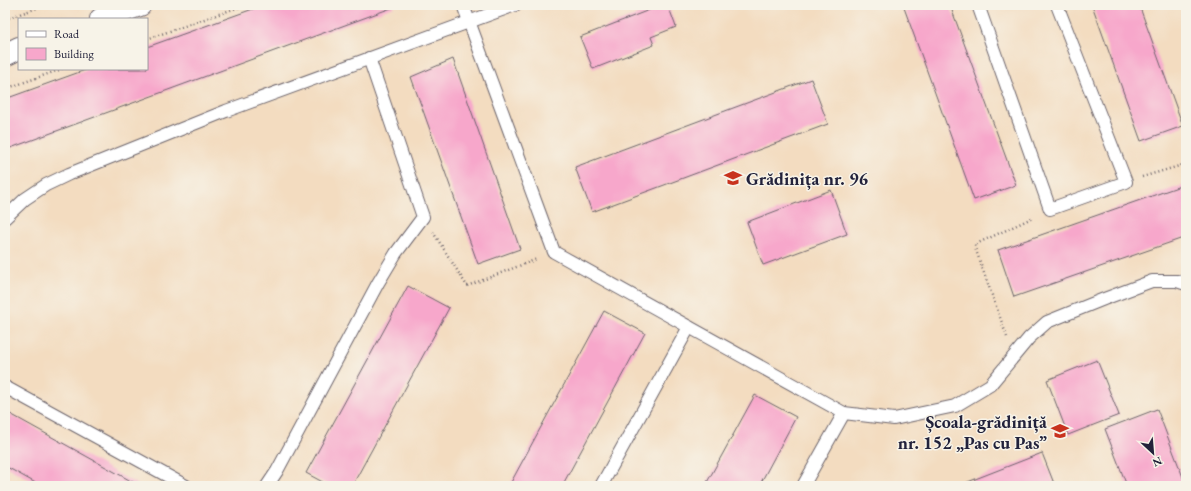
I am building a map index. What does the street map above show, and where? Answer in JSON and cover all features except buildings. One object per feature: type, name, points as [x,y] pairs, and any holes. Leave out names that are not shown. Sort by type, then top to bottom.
[{"type":"street","points":[[104,18],[140,5]]},
{"type":"street","points":[[5,55],[18,48]]},
{"type":"lane","points":[[463,5],[554,252],[844,413],[894,419],[955,406],[990,385],[1029,338],[1047,322],[1152,281],[1177,281],[1186,284]]},
{"type":"lane","points":[[5,218],[24,199],[46,185],[69,174],[226,111],[515,5]]},
{"type":"lane","points":[[978,5],[1050,209],[1126,182],[1057,5]]},
{"type":"lane","points":[[267,486],[378,283],[396,253],[423,217],[369,58]]},
{"type":"lane","points":[[601,486],[689,327]]},
{"type":"lane","points":[[5,387],[186,486]]},
{"type":"lane","points":[[803,486],[844,413]]},
{"type":"path","points":[[5,20],[46,5]]},
{"type":"path","points":[[148,39],[245,5]]},
{"type":"path","points":[[5,89],[59,70]]},
{"type":"path","points":[[1126,182],[1186,164]]},
{"type":"path","points":[[1014,357],[974,245],[1050,209]]},
{"type":"path","points":[[423,217],[467,286],[554,252]]},
{"type":"place","name":"Grădinița nr. 96","points":[[733,178]]},
{"type":"place","name":"Școala-grădiniță nr. 152 „Pas cu Pas”","points":[[1060,431]]}]
